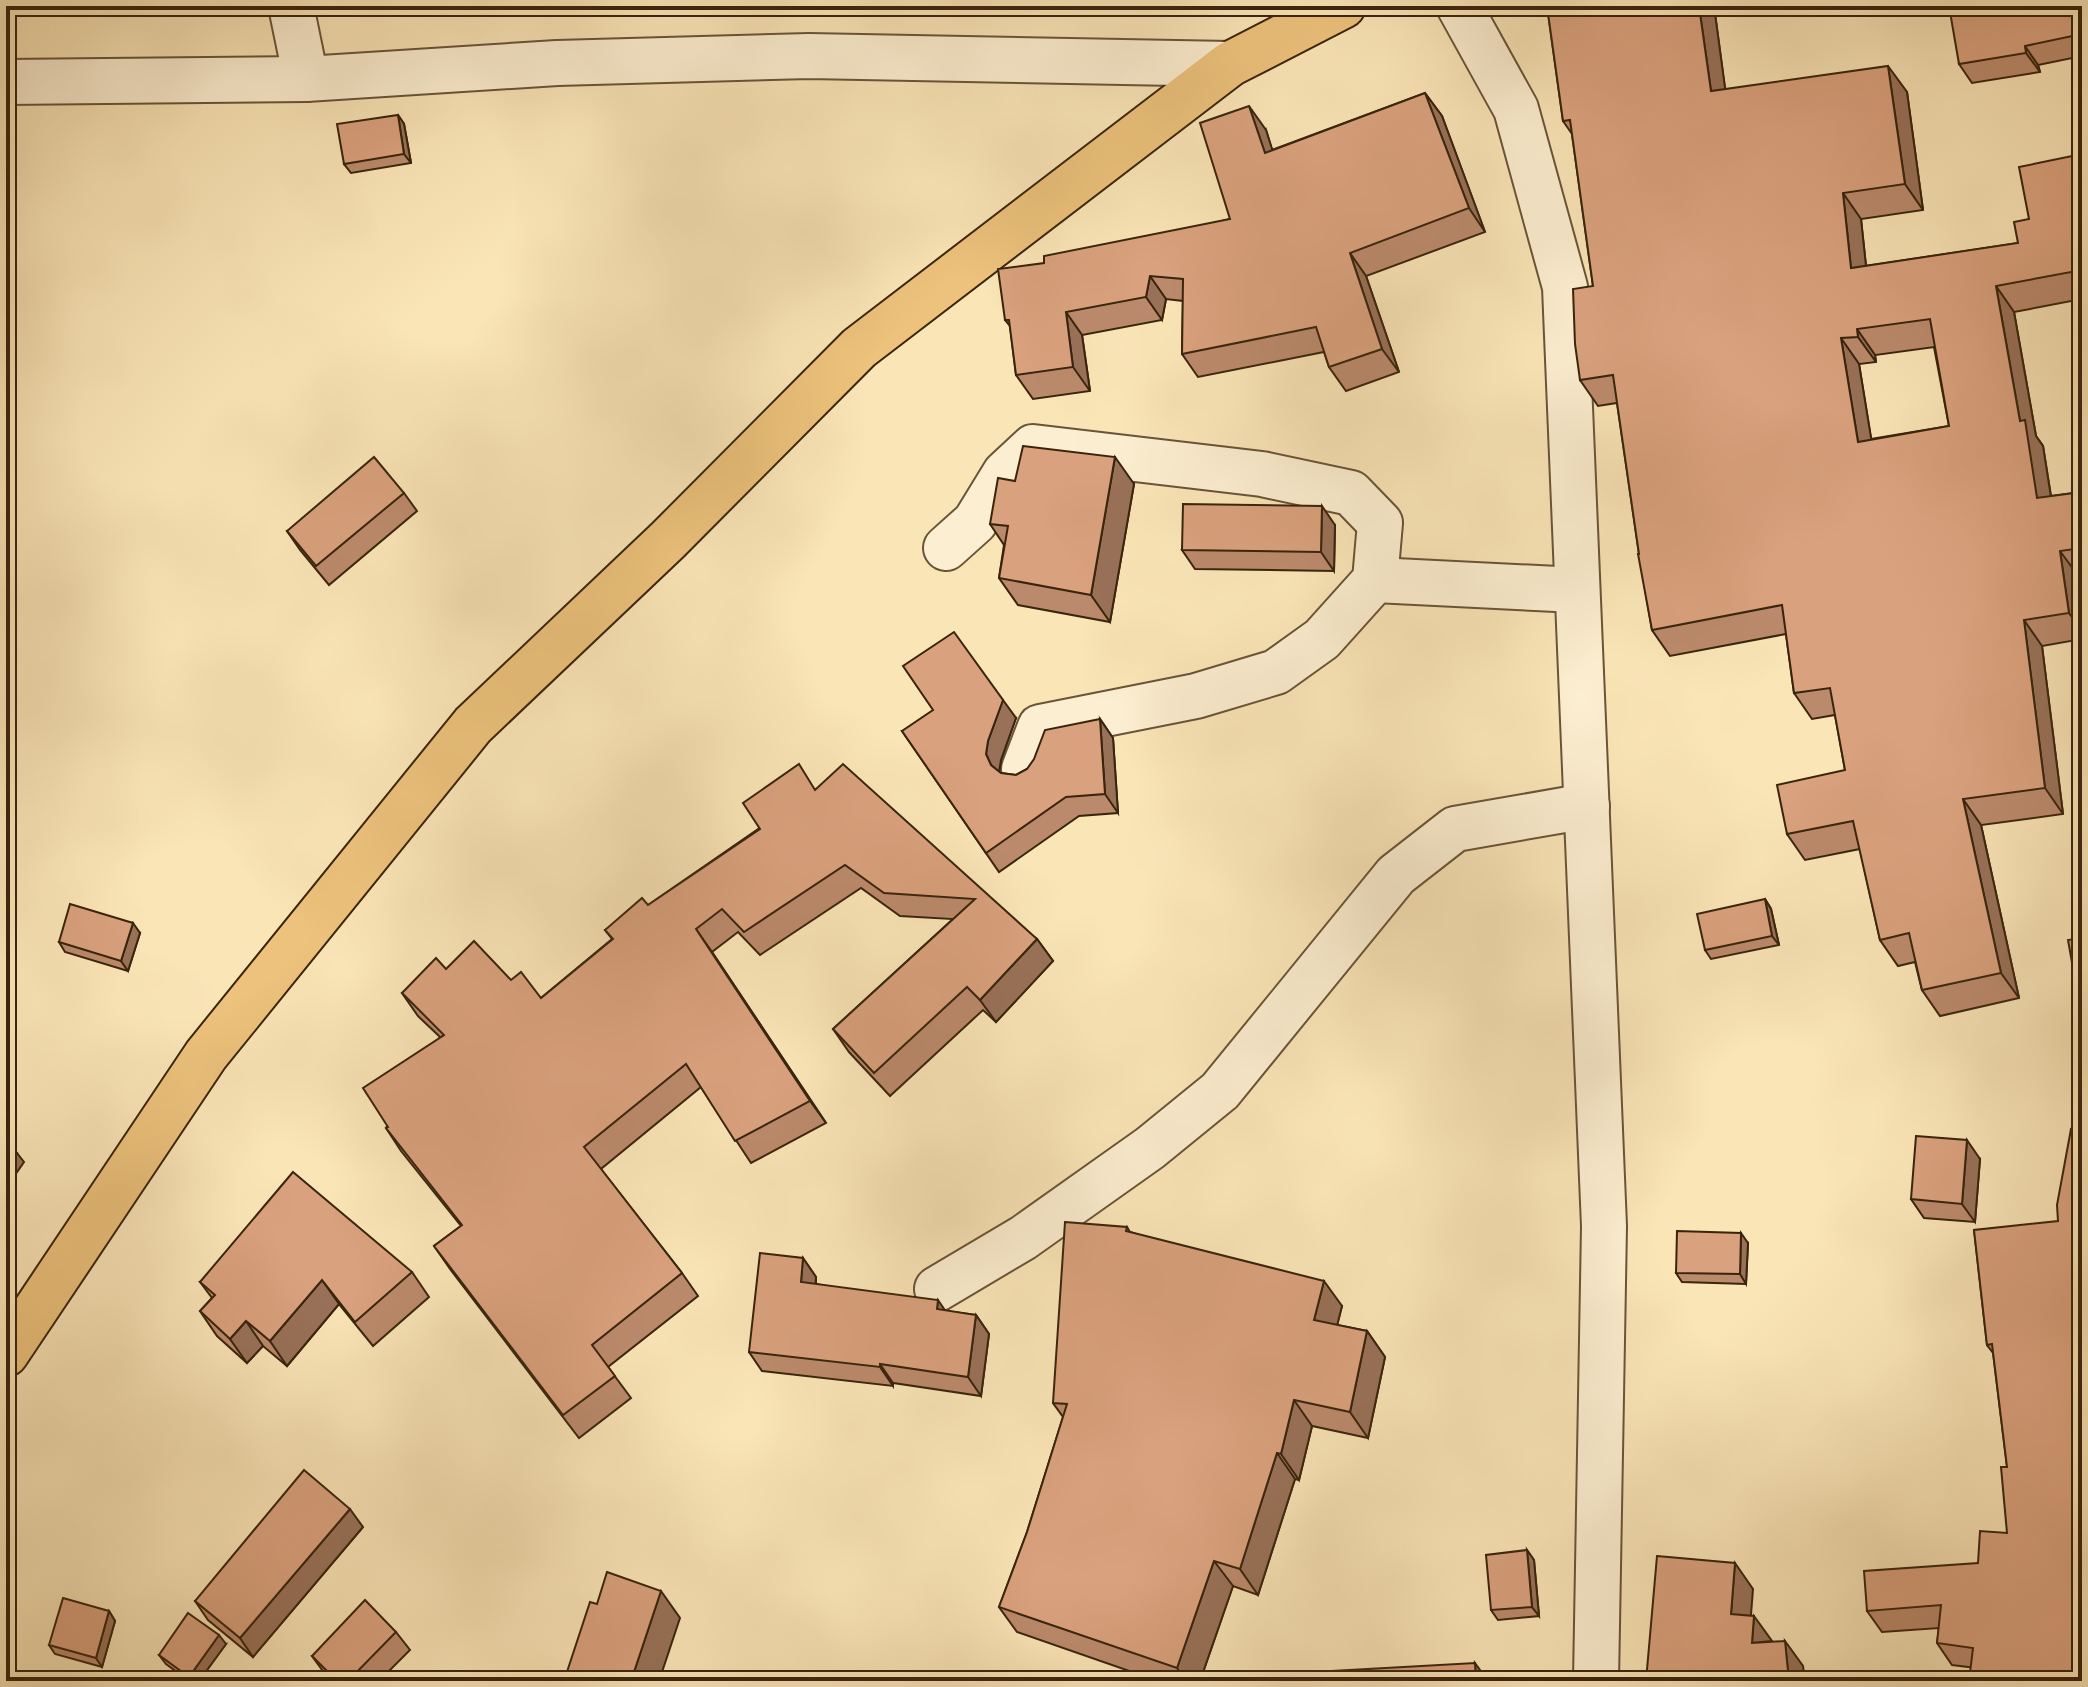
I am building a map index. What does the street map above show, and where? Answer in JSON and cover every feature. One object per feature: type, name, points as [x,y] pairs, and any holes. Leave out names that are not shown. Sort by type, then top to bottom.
[{"type":"main road","points":[[6,1354],[206,1055],[473,725],[668,540],[859,348],[1230,64],[1343,6]]},
{"type":"street","points":[[291,6],[306,79]]},
{"type":"street","points":[[1459,6],[1516,109],[1565,287],[1604,1226],[1596,1681]]},
{"type":"street","points":[[6,82],[306,79],[557,63],[809,56],[1230,64]]},
{"type":"street","points":[[946,548],[975,522],[1005,473],[1033,447],[1262,474],[1351,493],[1380,523],[1375,580],[1322,639],[1276,672],[1196,696],[1040,727],[1024,769]]},
{"type":"street","points":[[1375,580],[1577,590]]},
{"type":"street","points":[[937,1289],[1023,1238],[1150,1148],[1220,1091],[1396,875],[1455,829],[1587,806]]},
{"type":"building","points":[[1547,6],[1699,6],[1711,91],[1888,66],[1905,184],[1843,193],[1851,268],[2018,243],[2014,222],[2029,219],[2019,167],[2082,154],[2082,270],[1996,286],[2020,421],[2025,420],[2037,498],[2082,492],[2082,548],[2060,551],[2069,613],[2024,620],[2045,788],[1963,799],[2001,973],[1922,990],[1909,933],[1880,940],[1853,821],[1787,834],[1777,785],[1845,770],[1830,688],[1794,693],[1782,605],[1652,630],[1613,375],[1580,380],[1573,289],[1593,286],[1570,120],[1563,121]],"holes":[[[1930,319],[1949,426],[1858,442],[1841,338],[1858,337],[1857,329]]]},
{"type":"building","points":[[1949,6],[2082,6],[2082,34],[2025,46],[2026,53],[1959,64]]},
{"type":"building","points":[[1425,93],[1469,208],[1350,253],[1382,349],[1329,367],[1316,327],[1182,354],[1183,279],[1150,276],[1146,297],[1066,312],[1073,367],[1016,375],[998,269],[1044,263],[1044,256],[1230,219],[1200,123],[1249,106],[1265,153]]},
{"type":"building","points":[[398,115],[404,154],[344,164],[337,124]]},
{"type":"building","points":[[1023,446],[1115,457],[1091,595],[999,578],[1008,526],[990,524],[998,478],[1015,481]]},
{"type":"building","points":[[374,457],[404,493],[316,566],[287,531]]},
{"type":"building","points":[[1183,504],[1322,506],[1321,552],[1182,550]]},
{"type":"building","points":[[954,632],[1003,700],[986,754],[991,765],[1001,773],[1016,775],[1027,769],[1045,730],[1100,719],[1105,794],[1066,797],[986,853],[902,731],[933,710],[903,666]]},
{"type":"building","points":[[799,764],[815,790],[843,764],[1037,939],[980,1000],[967,987],[874,1073],[833,1029],[975,899],[884,893],[845,865],[744,932],[722,909],[696,929],[810,1101],[735,1141],[686,1064],[584,1147],[682,1273],[592,1345],[615,1376],[563,1415],[434,1246],[462,1225],[386,1128],[363,1088],[444,1035],[402,993],[436,958],[446,969],[474,941],[511,980],[521,972],[541,998],[613,939],[605,930],[642,898],[648,905],[760,829],[743,803]]},
{"type":"building","points":[[1765,899],[1772,936],[1705,950],[1697,914]]},
{"type":"building","points":[[70,904],[133,923],[121,961],[59,942]]},
{"type":"building","points":[[2082,938],[2082,1019],[2068,940]]},
{"type":"building","points":[[2071,1129],[2082,1131],[2082,1681],[1969,1681],[1973,1648],[1937,1643],[1941,1605],[1867,1611],[1864,1571],[1978,1563],[1980,1531],[2007,1533],[2001,1467],[2007,1467],[1992,1344],[1987,1345],[1974,1230],[2058,1221],[2057,1205]]},
{"type":"building","points":[[1916,1136],[1967,1140],[1962,1204],[1911,1199]]},
{"type":"building","points":[[6,1145],[17,1153],[6,1169]]},
{"type":"building","points":[[293,1172],[412,1272],[355,1322],[322,1280],[270,1341],[246,1321],[230,1339],[200,1311],[215,1295],[200,1282]]},
{"type":"building","points":[[1065,1222],[1127,1227],[1126,1231],[1324,1281],[1314,1320],[1367,1331],[1350,1412],[1294,1400],[1281,1454],[1277,1453],[1240,1569],[1214,1561],[1177,1668],[999,1607],[1027,1532],[1067,1404],[1053,1403]]},
{"type":"building","points":[[1677,1231],[1741,1233],[1740,1274],[1676,1273]]},
{"type":"building","points":[[760,1253],[803,1258],[801,1282],[938,1300],[937,1309],[976,1315],[968,1377],[880,1364],[880,1367],[749,1352]]},
{"type":"building","points":[[304,1470],[350,1509],[240,1638],[195,1601]]},
{"type":"building","points":[[1527,1550],[1532,1607],[1491,1610],[1486,1555]]},
{"type":"building","points":[[1657,1556],[1735,1563],[1731,1614],[1754,1616],[1752,1643],[1785,1641],[1789,1681],[1646,1681]]},
{"type":"building","points":[[607,1572],[661,1591],[631,1681],[564,1681],[590,1602],[597,1604]]},
{"type":"building","points":[[63,1598],[109,1611],[96,1658],[49,1645]]},
{"type":"building","points":[[365,1600],[396,1632],[348,1681],[337,1681],[312,1656]]},
{"type":"building","points":[[188,1613],[219,1635],[189,1677],[159,1655]]},
{"type":"building","points":[[1475,1663],[1476,1681],[1332,1681],[1332,1671]]}]
